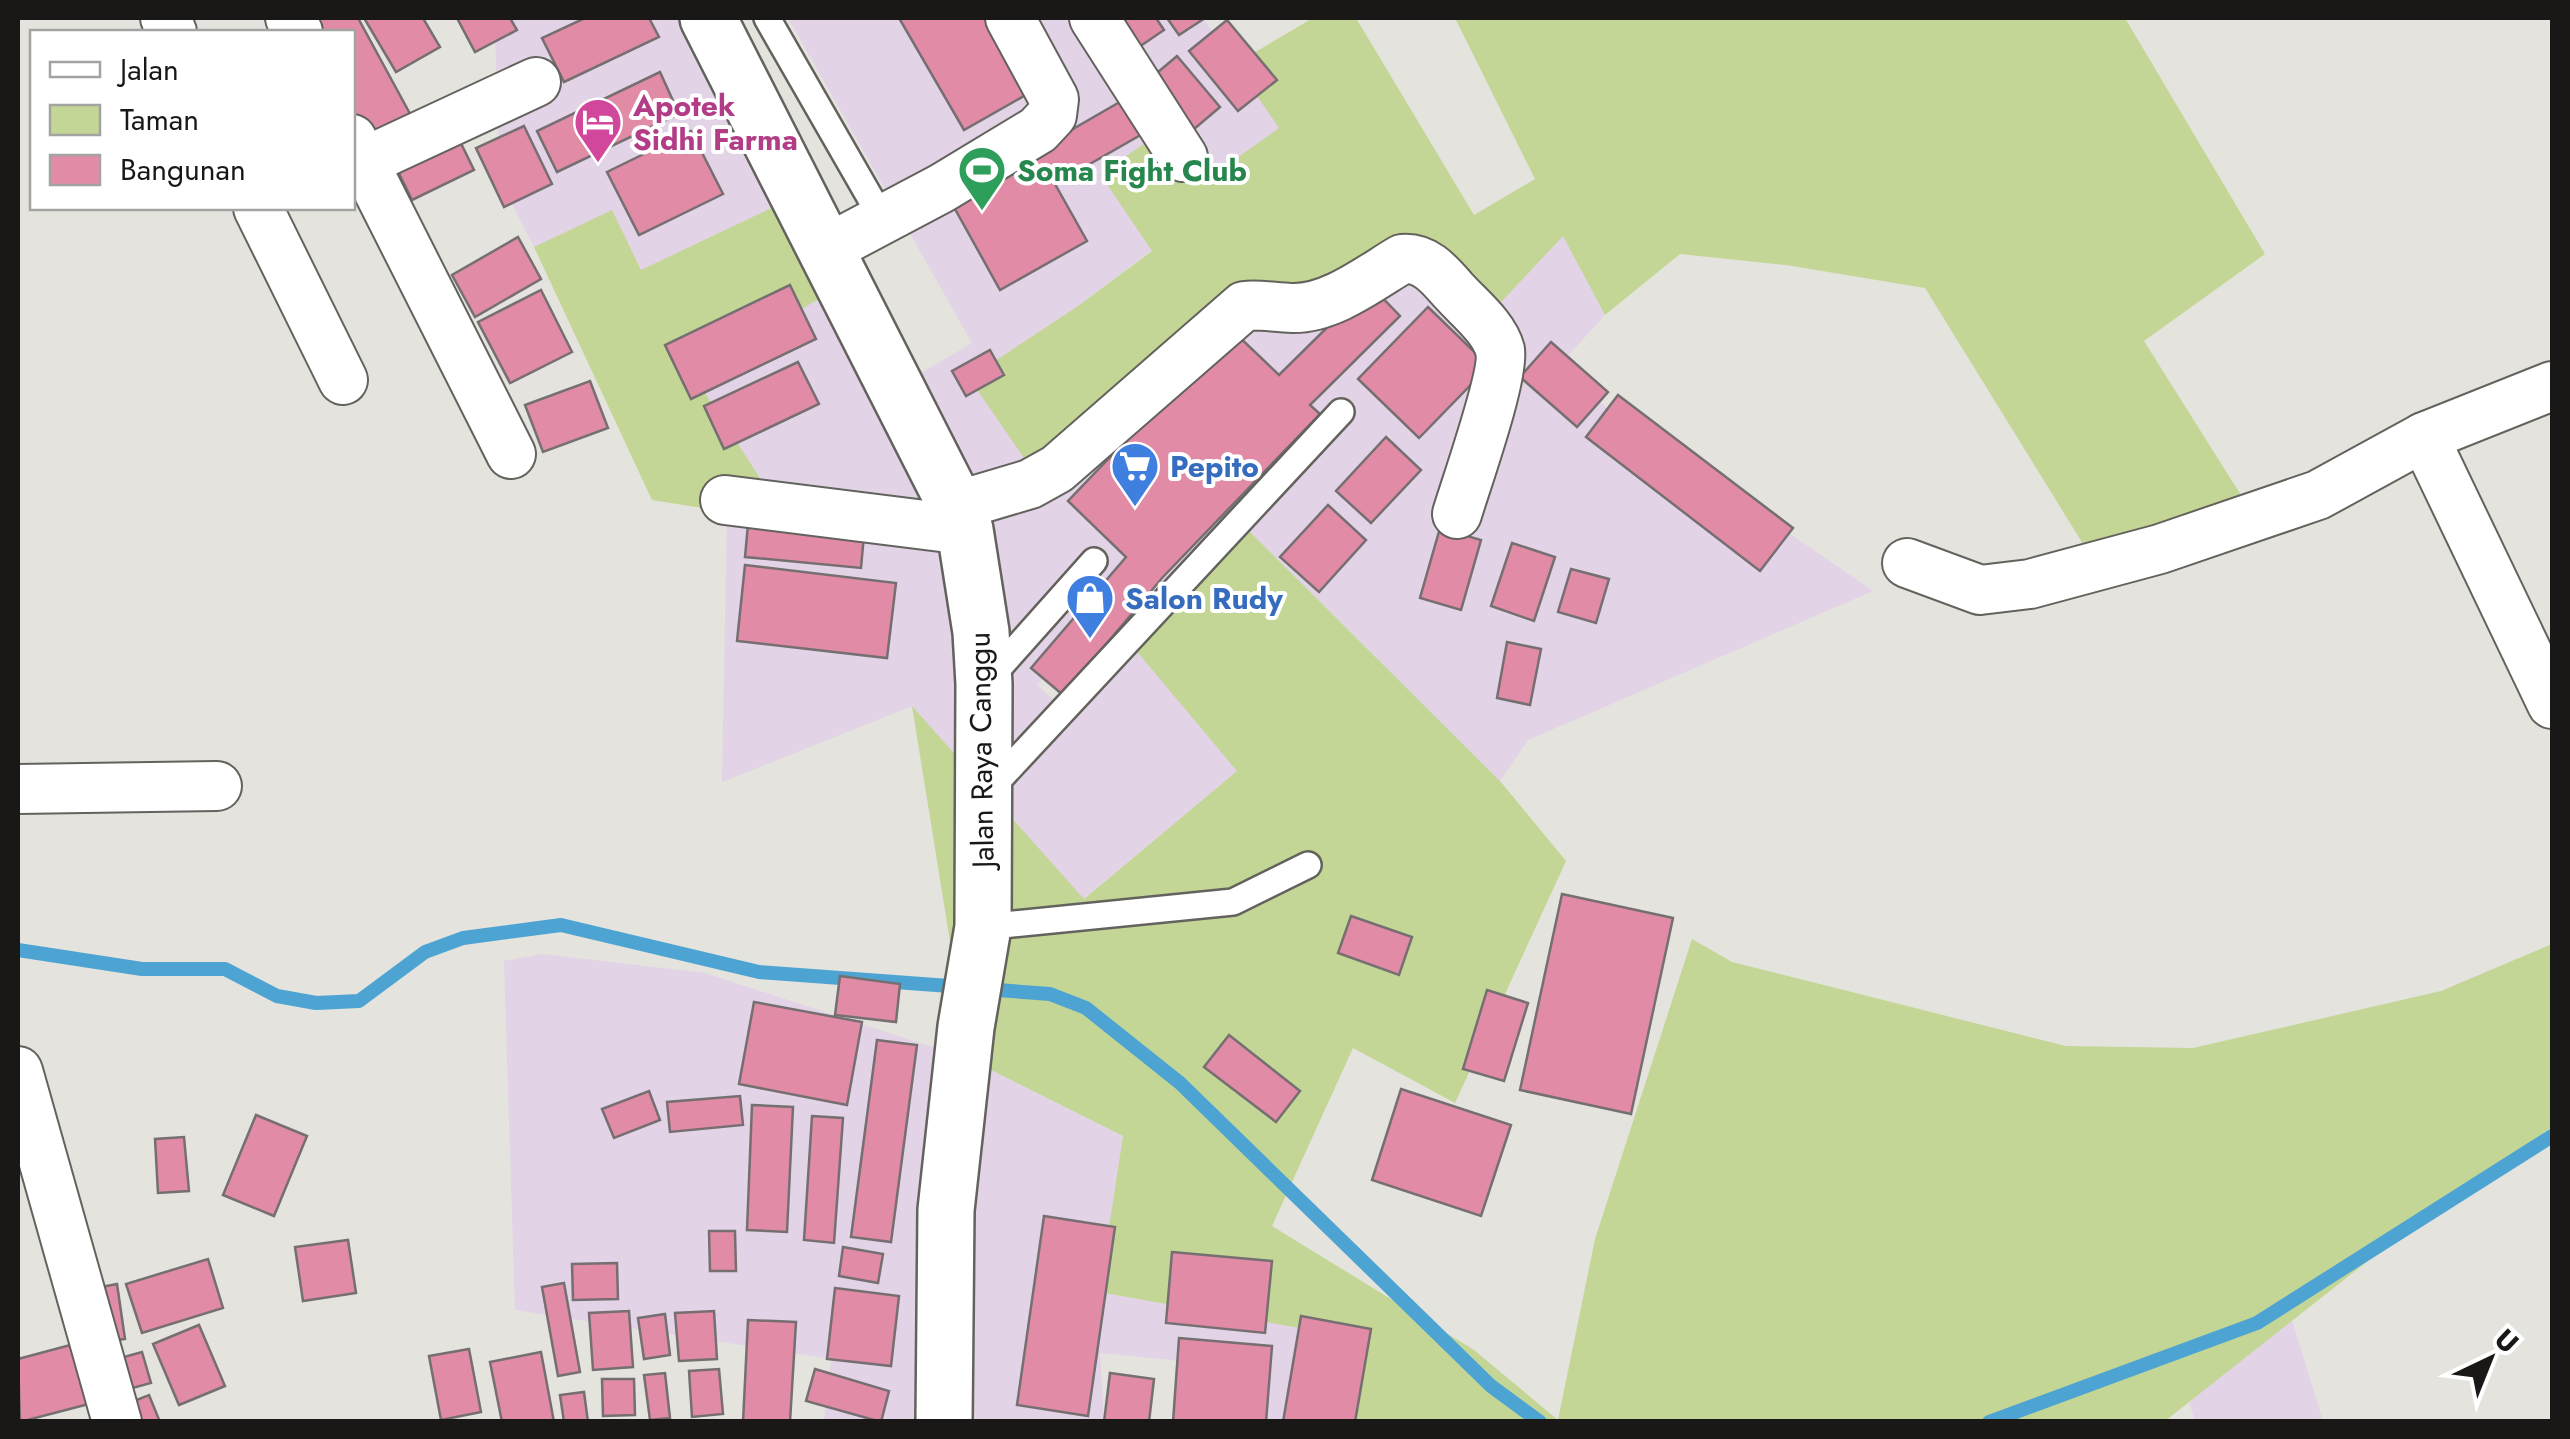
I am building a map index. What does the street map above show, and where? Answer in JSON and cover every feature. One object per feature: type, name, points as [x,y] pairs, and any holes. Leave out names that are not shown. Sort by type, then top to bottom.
[{"type":"main road","name":"Jalan Raya Canggu","points":[[708,18],[961,518],[981,632],[983,927],[966,1027],[946,1210],[944,1422]]},
{"type":"street","points":[[824,250],[1038,130],[1052,115],[1054,99],[1010,18]]},
{"type":"street","points":[[1094,18],[1183,157]]},
{"type":"street","points":[[511,454],[358,150],[536,82]]},
{"type":"street","points":[[259,210],[343,380]]},
{"type":"street","points":[[726,500],[961,518],[1057,469],[1244,306],[1294,308],[1314,304],[1336,297],[1412,258],[1425,263],[1443,279],[1492,332],[1500,349],[1494,388],[1457,514]]},
{"type":"street","points":[[1907,562],[1980,590],[2030,584],[2160,550],[2318,495],[2424,438],[2552,386]]},
{"type":"street","points":[[2424,438],[2552,704]]},
{"type":"street","points":[[18,789],[218,786]]},
{"type":"street","points":[[18,1071],[118,1422]]},
{"type":"lane","points":[[767,18],[883,220]]},
{"type":"lane","points":[[984,796],[1341,412]]},
{"type":"lane","points":[[984,684],[1094,561]]},
{"type":"lane","points":[[983,927],[1233,902],[1308,864]]},
{"type":"shaded area","points":[[488,18],[686,18],[786,201],[641,271],[612,211],[534,247],[500,180],[495,34]]},
{"type":"shaded area","points":[[788,18],[1203,18],[1280,128],[1196,186],[1101,174],[1152,250],[1078,306],[969,378],[1136,376],[1201,309],[1273,310],[1397,233],[1563,235],[1605,315],[1554,371],[1873,591],[1528,740],[1500,781],[1243,525],[1146,606],[1132,589],[1037,685],[1064,709],[1135,649],[1238,770],[1083,899],[912,706],[722,782],[727,512],[770,495],[692,373],[841,286],[895,388],[972,343]]},
{"type":"shaded area","points":[[542,954],[705,973],[969,1059],[1123,1136],[1100,1292],[1356,1338],[1346,1421],[1229,1421],[1232,1366],[1100,1353],[1104,1421],[824,1421],[831,1359],[515,1310],[504,961]]},
{"type":"shaded area","points":[[2292,1320],[2323,1421],[2195,1421],[2189,1402]]},
{"type":"green space","points":[[1313,18],[1356,18],[1474,215],[1535,179],[1455,18],[2125,18],[2265,254],[2144,341],[2266,535],[2104,578],[1925,288],[1786,265],[1680,254],[1605,315],[1563,236],[1476,329],[1397,234],[1273,310],[1201,309],[1099,411],[1026,461],[969,378],[1152,251],[1100,174],[1160,133],[1197,186],[1279,128],[1235,64]]},
{"type":"green space","points":[[786,201],[841,286],[692,373],[771,495],[727,512],[652,500],[534,247],[612,210],[641,270]]},
{"type":"green space","points":[[1243,525],[1500,781],[1566,861],[1455,1103],[1353,1048],[1272,1226],[1474,1350],[1558,1420],[1595,1239],[1692,939],[1732,962],[2066,1046],[2193,1048],[2441,991],[2552,944],[2552,1127],[2458,1190],[2165,1421],[1346,1421],[1355,1338],[1099,1292],[1123,1136],[969,1059],[912,706],[1084,899],[1237,771],[1118,629]]},
{"type":"building","points":[[314,18],[358,18],[415,123],[369,148],[355,123],[355,30],[307,30]]},
{"type":"building","points":[[364,18],[423,18],[440,47],[396,72]]},
{"type":"building","points":[[457,18],[510,18],[517,30],[475,52]]},
{"type":"building","points":[[585,18],[649,18],[659,37],[564,82],[542,38]]},
{"type":"building","points":[[899,18],[997,18],[1038,88],[964,130]]},
{"type":"building","points":[[1119,18],[1156,18],[1164,30],[1139,47]]},
{"type":"building","points":[[1167,18],[1205,18],[1179,35]]},
{"type":"building","points":[[1227,20],[1277,80],[1238,111],[1189,51]]},
{"type":"building","points":[[1177,56],[1220,107],[1193,130],[1151,78]]},
{"type":"building","points":[[660,72],[679,114],[557,172],[537,131]]},
{"type":"building","points":[[1125,99],[1144,133],[1055,184],[1087,241],[1000,290],[950,200]]},
{"type":"building","points":[[524,126],[552,184],[504,207],[476,148]]},
{"type":"building","points":[[454,129],[474,170],[412,200],[392,159]]},
{"type":"building","points":[[691,131],[723,194],[639,235],[607,172]]},
{"type":"building","points":[[518,237],[541,279],[475,317],[452,275]]},
{"type":"building","points":[[790,285],[816,339],[691,399],[665,345]]},
{"type":"building","points":[[1370,285],[1400,316],[1310,405],[1320,414],[1163,577],[1063,695],[1031,668],[1126,557],[1068,501],[1232,330],[1279,375]]},
{"type":"building","points":[[541,290],[572,352],[510,383],[478,322]]},
{"type":"building","points":[[1428,307],[1489,366],[1419,438],[1358,379]]},
{"type":"building","points":[[1551,342],[1608,392],[1577,427],[1520,377]]},
{"type":"building","points":[[990,350],[1004,375],[966,396],[952,371]]},
{"type":"building","points":[[798,362],[819,404],[724,449],[704,406]]},
{"type":"building","points":[[590,381],[608,428],[543,452],[525,405]]},
{"type":"building","points":[[1618,395],[1793,528],[1760,571],[1586,437]]},
{"type":"building","points":[[1386,437],[1421,470],[1371,523],[1336,491]]},
{"type":"building","points":[[1328,505],[1366,540],[1319,592],[1280,557]]},
{"type":"building","points":[[749,513],[865,524],[861,568],[745,557]]},
{"type":"building","points":[[1440,528],[1481,540],[1461,610],[1420,598]]},
{"type":"building","points":[[1512,543],[1555,557],[1534,621],[1491,606]]},
{"type":"building","points":[[745,565],[896,583],[887,658],[737,641]]},
{"type":"building","points":[[1571,569],[1609,579],[1596,623],[1558,612]]},
{"type":"building","points":[[1507,642],[1541,649],[1530,705],[1497,698]]},
{"type":"building","points":[[1562,894],[1673,918],[1631,1114],[1520,1090]]},
{"type":"building","points":[[1351,916],[1412,937],[1399,975],[1338,953]]},
{"type":"building","points":[[840,976],[900,984],[896,1022],[835,1015]]},
{"type":"building","points":[[1487,990],[1528,1003],[1504,1081],[1463,1069]]},
{"type":"building","points":[[754,1002],[862,1022],[847,1105],[739,1084]]},
{"type":"building","points":[[1229,1035],[1300,1091],[1276,1122],[1204,1067]]},
{"type":"building","points":[[877,1040],[917,1045],[891,1242],[851,1237]]},
{"type":"building","points":[[1401,1089],[1511,1125],[1481,1216],[1372,1180]]},
{"type":"building","points":[[649,1091],[660,1120],[614,1138],[602,1109]]},
{"type":"building","points":[[740,1096],[743,1125],[670,1132],[667,1102]]},
{"type":"building","points":[[752,1105],[793,1107],[787,1232],[747,1230]]},
{"type":"building","points":[[256,1115],[307,1136],[274,1216],[223,1195]]},
{"type":"building","points":[[812,1116],[843,1118],[834,1243],[804,1240]]},
{"type":"building","points":[[184,1137],[189,1191],[158,1193],[155,1139]]},
{"type":"building","points":[[1044,1216],[1115,1227],[1088,1416],[1017,1405]]},
{"type":"building","points":[[709,1231],[735,1231],[736,1271],[710,1271]]},
{"type":"building","points":[[348,1240],[356,1293],[303,1301],[295,1247]]},
{"type":"building","points":[[843,1247],[883,1254],[878,1283],[839,1276]]},
{"type":"building","points":[[1172,1252],[1272,1261],[1265,1333],[1166,1323]]},
{"type":"building","points":[[208,1259],[223,1308],[142,1333],[126,1284]]},
{"type":"building","points":[[617,1263],[618,1299],[573,1300],[572,1264]]},
{"type":"building","points":[[564,1283],[580,1372],[558,1376],[542,1287]]},
{"type":"building","points":[[117,1284],[125,1339],[104,1342],[96,1288]]},
{"type":"building","points":[[835,1288],[899,1296],[891,1366],[827,1359]]},
{"type":"building","points":[[629,1311],[633,1367],[593,1370],[589,1313]]},
{"type":"building","points":[[714,1311],[717,1359],[679,1361],[675,1313]]},
{"type":"building","points":[[665,1314],[670,1355],[644,1359],[638,1318]]},
{"type":"building","points":[[1301,1316],[1371,1329],[1355,1422],[1283,1422]]},
{"type":"building","points":[[748,1320],[796,1322],[790,1422],[743,1422]]},
{"type":"building","points":[[199,1325],[225,1386],[179,1405],[153,1344]]},
{"type":"building","points":[[1179,1338],[1272,1346],[1266,1422],[1173,1422]]},
{"type":"building","points":[[89,1340],[104,1400],[20,1422],[18,1359]]},
{"type":"building","points":[[469,1349],[481,1412],[441,1420],[429,1356]]},
{"type":"building","points":[[142,1352],[151,1383],[118,1392],[109,1361]]},
{"type":"building","points":[[541,1352],[554,1422],[502,1422],[490,1362]]},
{"type":"building","points":[[719,1369],[723,1414],[692,1417],[689,1371]]},
{"type":"building","points":[[815,1369],[889,1391],[881,1422],[806,1401]]},
{"type":"building","points":[[665,1373],[670,1418],[650,1420],[644,1375]]},
{"type":"building","points":[[1110,1373],[1154,1379],[1149,1422],[1104,1422]]},
{"type":"building","points":[[602,1379],[634,1379],[635,1415],[603,1416]]},
{"type":"building","points":[[584,1392],[588,1422],[564,1422],[560,1395]]},
{"type":"building","points":[[149,1395],[160,1422],[131,1422],[124,1405]]},
{"type":"waterway","points":[[18,950],[142,969],[225,969],[277,996],[316,1003],[359,1001],[425,952],[463,938],[561,925],[759,972],[963,987]]},
{"type":"waterway","points":[[984,989],[1050,994],[1086,1008],[1180,1083],[1491,1386],[1540,1422]]},
{"type":"waterway","points":[[1989,1422],[2257,1323],[2552,1136]]},
{"type":"place","name":"Apotek Sidhi Farma","points":[[598,164]]},
{"type":"place","name":"Soma Fight Club","points":[[982,212]]},
{"type":"place","name":"Pepito","points":[[1135,508]]},
{"type":"place","name":"Salon Rudy","points":[[1090,640]]}]
